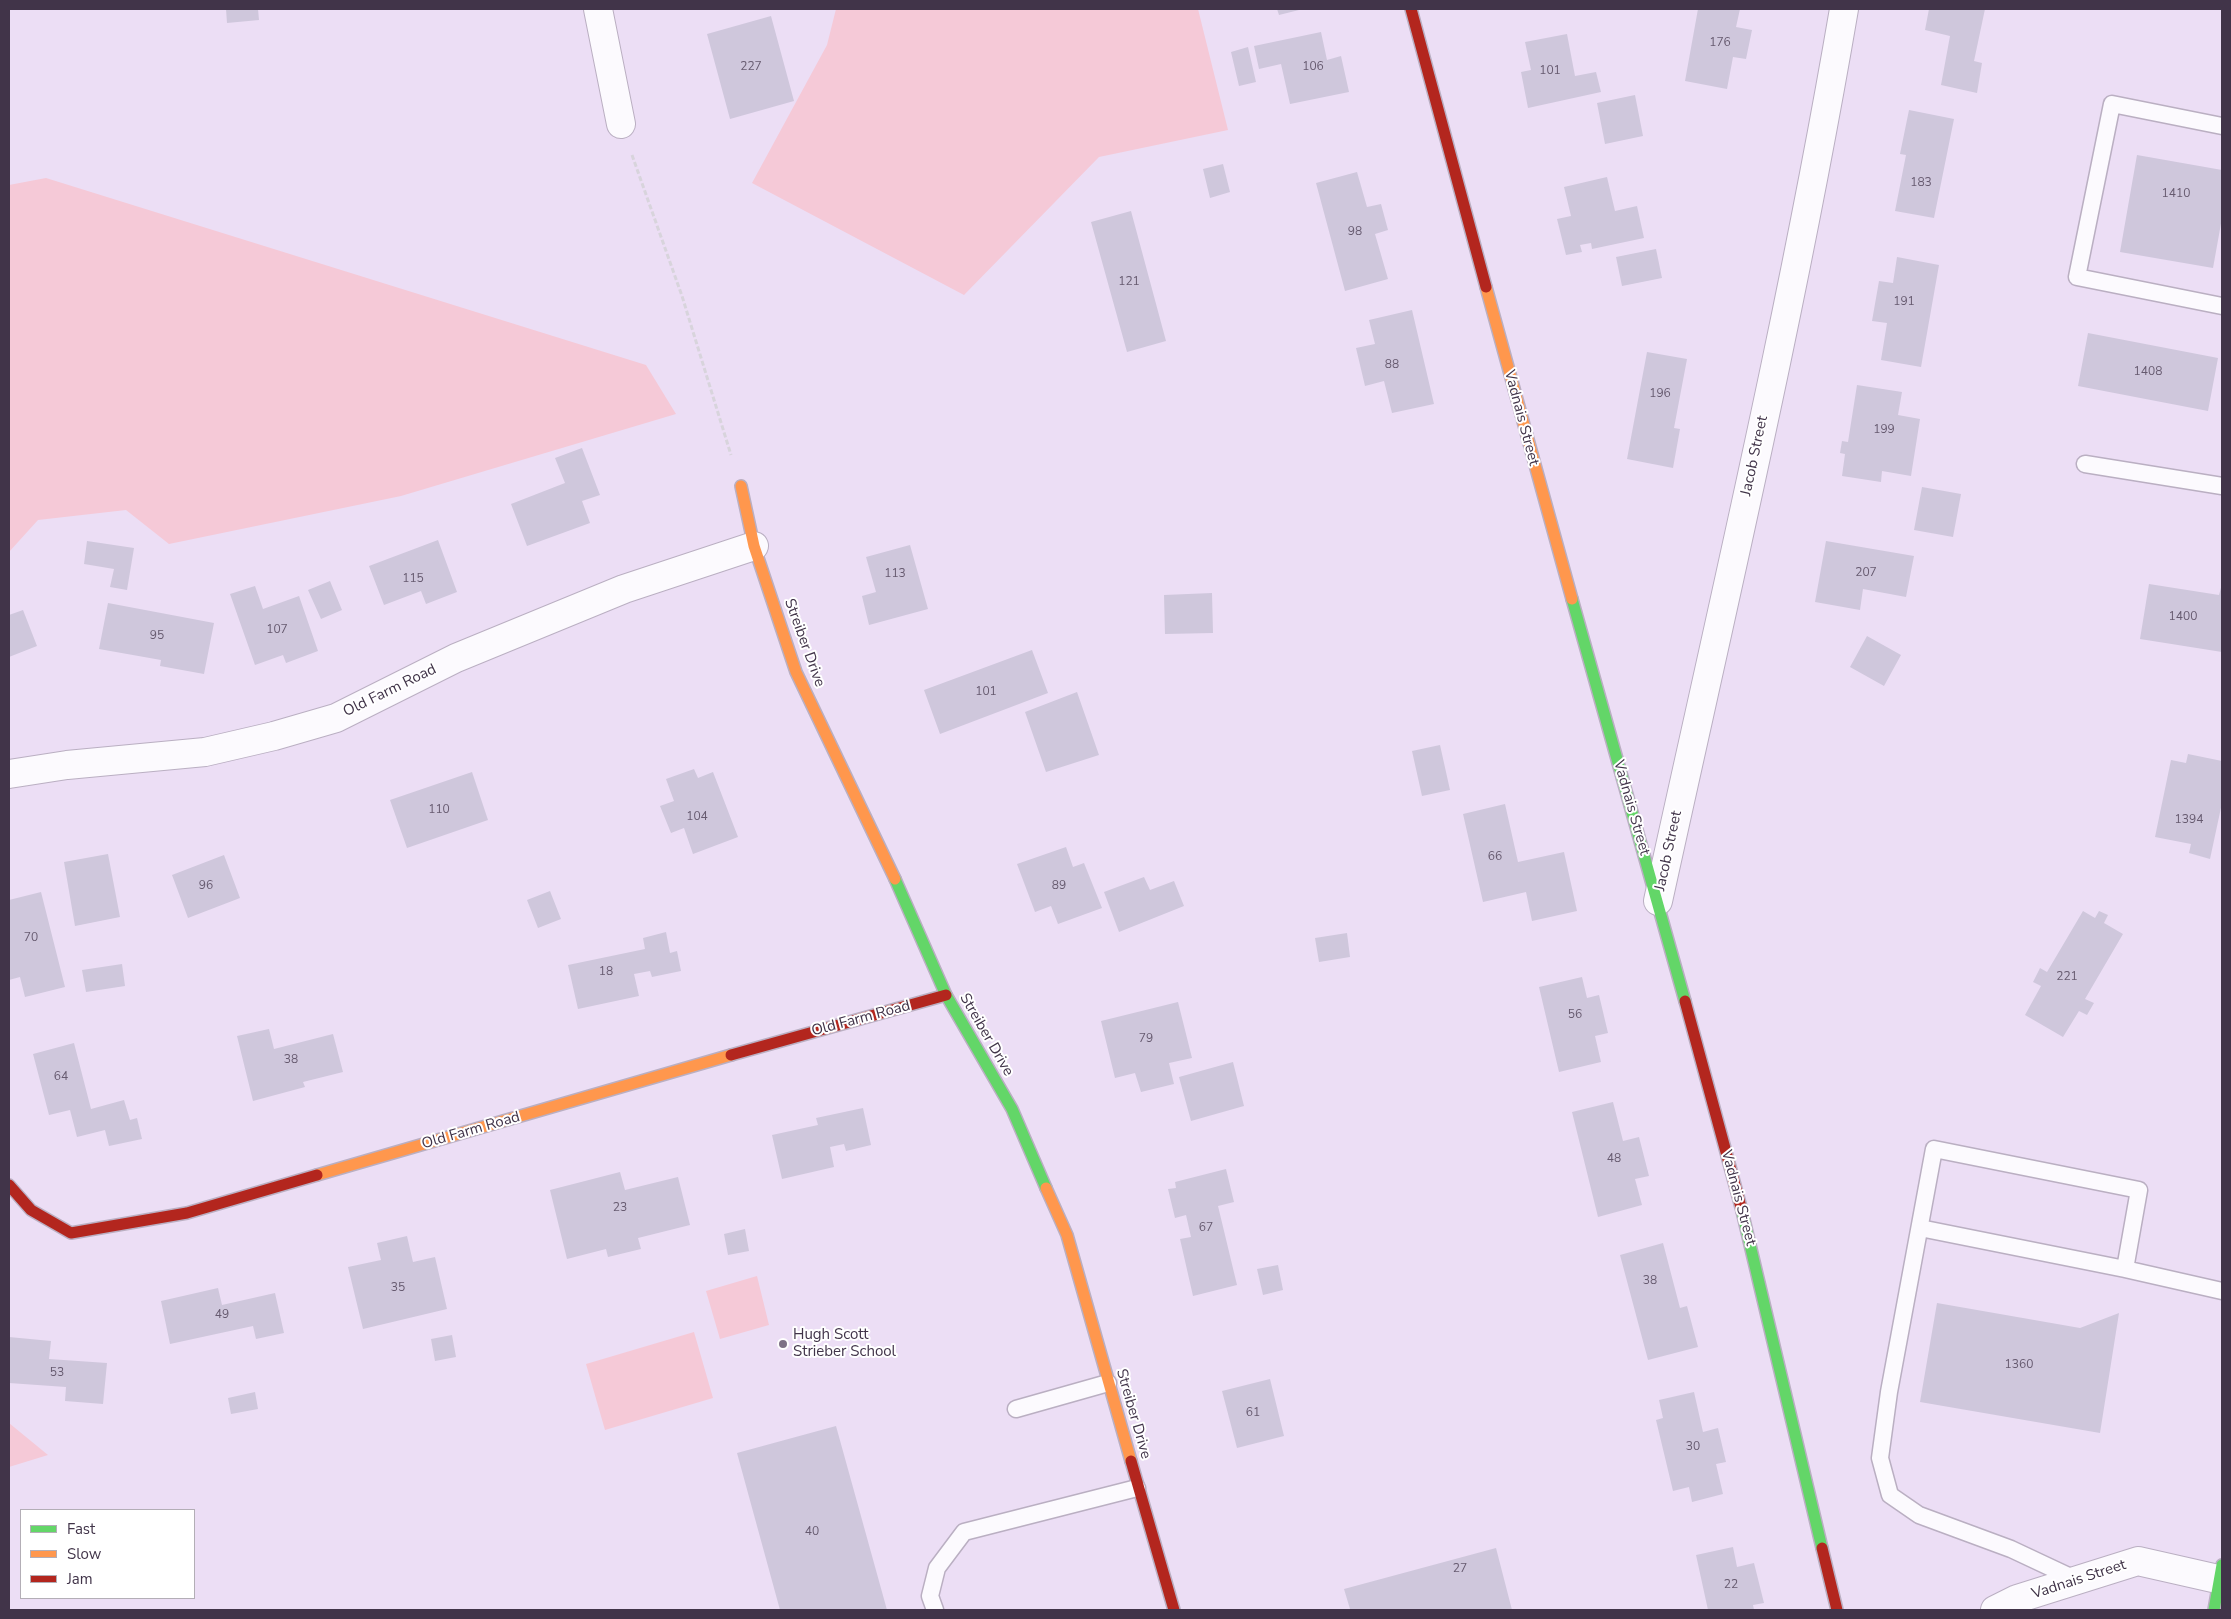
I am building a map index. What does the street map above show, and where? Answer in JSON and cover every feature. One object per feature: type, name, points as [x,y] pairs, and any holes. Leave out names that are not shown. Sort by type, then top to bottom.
[{"type":"street","points":[[598,9],[621,124]]},
{"type":"street","name":"Vadnais Street","points":[[1411,9],[1534,464],[1658,901],[1751,1246],[1837,1610]]},
{"type":"street","name":"Jacob Street","points":[[1658,901],[1764,416],[1827,104],[1844,9]]},
{"type":"street","name":"Streiber Drive","points":[[741,486],[754,546],[796,672],[888,863],[946,995],[1012,1109],[1067,1234],[1174,1610]]},
{"type":"street","name":"Old Farm Road","points":[[9,774],[205,752],[274,736],[336,718],[456,658],[624,589],[754,546]]},
{"type":"street","name":"Old Farm Road","points":[[9,1185],[30,1210],[71,1233],[178,1215],[346,1168],[692,1066],[946,995]]},
{"type":"street","name":"Vadnais Street","points":[[1998,1610],[2018,1599],[2138,1561],[2221,1575]]},
{"type":"street","points":[[2214,1610],[2221,1575]]},
{"type":"lane","points":[[2222,126],[2112,104],[2077,277],[2222,306]]},
{"type":"lane","points":[[2084,464],[2222,486]]},
{"type":"lane","points":[[2077,1580],[2011,1549],[1919,1515],[1890,1495],[1880,1458],[1889,1392],[1934,1149],[2139,1190],[2125,1269]]},
{"type":"lane","points":[[1920,1228],[2125,1269],[2222,1291]]},
{"type":"lane","points":[[1016,1409],[1108,1383]]},
{"type":"lane","points":[[935,1610],[930,1596],[937,1568],[964,1532],[1138,1488]]},
{"type":"path","points":[[621,124],[682,296],[741,486]]},
{"type":"shaded area","points":[[836,9],[1198,9],[1228,130],[1099,157],[964,295],[752,183],[827,45]]},
{"type":"shaded area","points":[[46,178],[646,365],[676,414],[401,496],[169,544],[126,510],[38,520],[9,552],[9,185]]},
{"type":"shaded area","points":[[757,1276],[769,1325],[720,1339],[706,1291]]},
{"type":"shaded area","points":[[694,1332],[713,1398],[605,1430],[586,1364]]},
{"type":"shaded area","points":[[9,1423],[48,1455],[9,1467]]},
{"type":"building","points":[[226,9],[258,9],[259,20],[227,23]]},
{"type":"building","points":[[1277,9],[1303,9],[1279,15]]},
{"type":"building","points":[[1698,9],[1740,9],[1736,27],[1752,30],[1746,59],[1733,57],[1727,89],[1685,81]]},
{"type":"building","points":[[1929,9],[1985,9],[1974,61],[1982,63],[1977,93],[1941,85],[1950,36],[1925,30]]},
{"type":"building","points":[[771,16],[794,101],[730,119],[707,34]]},
{"type":"building","points":[[1321,32],[1327,60],[1341,56],[1349,92],[1290,104],[1281,64],[1259,69],[1254,46]]},
{"type":"building","points":[[1567,34],[1575,76],[1596,72],[1601,92],[1528,108],[1521,72],[1531,70],[1525,42]]},
{"type":"building","points":[[1248,47],[1256,82],[1239,86],[1231,52]]},
{"type":"building","points":[[1635,95],[1643,136],[1605,144],[1597,103]]},
{"type":"building","points":[[1909,110],[1954,119],[1934,218],[1895,211],[1906,155],[1900,154]]},
{"type":"building","points":[[2137,155],[2222,170],[2222,218],[2213,268],[2120,252]]},
{"type":"building","points":[[1223,164],[1230,192],[1210,198],[1203,169]]},
{"type":"building","points":[[1357,172],[1367,207],[1381,204],[1388,230],[1375,234],[1388,279],[1345,291],[1316,183]]},
{"type":"building","points":[[1607,177],[1615,211],[1637,206],[1644,238],[1592,249],[1591,243],[1580,245],[1582,252],[1566,255],[1557,219],[1571,216],[1564,187]]},
{"type":"building","points":[[1131,211],[1166,341],[1127,352],[1091,222]]},
{"type":"building","points":[[1656,249],[1662,278],[1622,286],[1616,257]]},
{"type":"building","points":[[1897,257],[1939,265],[1921,367],[1881,360],[1887,323],[1872,321],[1879,281],[1893,283]]},
{"type":"building","points":[[1412,310],[1434,404],[1392,413],[1384,381],[1365,386],[1356,348],[1375,344],[1369,320]]},
{"type":"building","points":[[2088,333],[2218,358],[2208,411],[2078,386]]},
{"type":"building","points":[[1647,352],[1687,359],[1674,428],[1680,429],[1673,468],[1627,459]]},
{"type":"building","points":[[1857,385],[1902,392],[1898,415],[1920,419],[1911,476],[1882,471],[1881,482],[1842,476],[1845,454],[1840,453],[1842,441],[1848,442]]},
{"type":"building","points":[[582,448],[600,495],[582,501],[590,523],[527,546],[511,504],[565,483],[555,458]]},
{"type":"building","points":[[1922,487],[1961,494],[1953,537],[1914,530]]},
{"type":"building","points":[[438,540],[457,592],[426,604],[421,591],[384,605],[369,566]]},
{"type":"building","points":[[87,541],[134,548],[127,590],[110,587],[114,569],[84,564]]},
{"type":"building","points":[[1826,541],[1914,556],[1906,597],[1863,589],[1860,610],[1815,602]]},
{"type":"building","points":[[910,545],[928,609],[869,625],[862,596],[876,592],[866,557]]},
{"type":"building","points":[[330,581],[342,610],[321,619],[308,590]]},
{"type":"building","points":[[2149,584],[2219,595],[2222,584],[2222,652],[2140,639]]},
{"type":"building","points":[[255,586],[263,609],[299,596],[318,651],[286,663],[283,655],[255,665],[230,594]]},
{"type":"building","points":[[1212,593],[1213,633],[1165,634],[1164,595]]},
{"type":"building","points":[[108,603],[214,623],[204,674],[160,666],[161,660],[99,649]]},
{"type":"building","points":[[23,610],[37,646],[9,657],[9,615]]},
{"type":"building","points":[[1867,636],[1901,655],[1884,686],[1850,667]]},
{"type":"building","points":[[1032,650],[1048,693],[940,734],[924,690]]},
{"type":"building","points":[[1077,692],[1099,755],[1046,772],[1025,712]]},
{"type":"building","points":[[1440,745],[1450,790],[1422,796],[1412,751]]},
{"type":"building","points":[[2188,754],[2222,761],[2222,803],[2210,859],[2189,853],[2191,844],[2155,837],[2171,760],[2186,763]]},
{"type":"building","points":[[694,769],[698,778],[713,772],[738,837],[693,854],[684,828],[671,833],[660,806],[674,801],[666,779]]},
{"type":"building","points":[[472,772],[488,820],[407,848],[390,800]]},
{"type":"building","points":[[1505,804],[1518,862],[1564,852],[1577,911],[1532,921],[1526,892],[1483,902],[1463,814]]},
{"type":"building","points":[[1066,847],[1073,867],[1084,863],[1102,908],[1058,924],[1051,906],[1035,912],[1017,864]]},
{"type":"building","points":[[108,854],[120,917],[75,926],[64,862]]},
{"type":"building","points":[[224,855],[240,898],[188,918],[172,875]]},
{"type":"building","points":[[1144,877],[1150,890],[1174,881],[1184,906],[1119,932],[1104,892]]},
{"type":"building","points":[[550,891],[561,919],[538,928],[527,900]]},
{"type":"building","points":[[41,892],[65,987],[25,997],[20,977],[9,980],[9,900]]},
{"type":"building","points":[[2083,911],[2095,918],[2099,911],[2108,915],[2104,923],[2123,934],[2085,999],[2094,1003],[2087,1015],[2079,1011],[2063,1037],[2025,1015],[2041,986],[2033,982],[2040,968],[2047,972]]},
{"type":"building","points":[[666,932],[670,953],[677,951],[681,971],[652,977],[650,971],[634,974],[639,996],[578,1009],[568,965],[645,949],[643,938]]},
{"type":"building","points":[[1347,933],[1350,957],[1319,962],[1315,938]]},
{"type":"building","points":[[122,964],[125,986],[86,992],[82,970]]},
{"type":"building","points":[[1582,977],[1587,998],[1599,995],[1608,1033],[1595,1036],[1601,1062],[1559,1072],[1539,987]]},
{"type":"building","points":[[1178,1002],[1192,1058],[1169,1063],[1174,1084],[1141,1092],[1135,1073],[1115,1078],[1101,1021]]},
{"type":"building","points":[[269,1029],[274,1049],[333,1034],[343,1072],[303,1082],[305,1087],[253,1101],[237,1036]]},
{"type":"building","points":[[74,1043],[91,1109],[124,1100],[130,1120],[137,1118],[142,1139],[109,1146],[105,1130],[77,1137],[70,1110],[49,1115],[33,1054]]},
{"type":"building","points":[[1233,1062],[1244,1106],[1191,1121],[1179,1077]]},
{"type":"building","points":[[1613,1102],[1623,1141],[1639,1137],[1649,1176],[1635,1179],[1642,1205],[1598,1217],[1572,1112]]},
{"type":"building","points":[[863,1108],[871,1145],[846,1151],[844,1144],[830,1147],[834,1167],[782,1179],[772,1135],[818,1125],[816,1118]]},
{"type":"building","points":[[1226,1169],[1234,1202],[1218,1206],[1237,1285],[1193,1296],[1180,1239],[1191,1237],[1186,1215],[1175,1218],[1168,1189],[1176,1188],[1175,1182]]},
{"type":"building","points":[[620,1172],[625,1190],[678,1177],[690,1225],[638,1238],[641,1249],[608,1257],[606,1249],[567,1259],[550,1190]]},
{"type":"building","points":[[745,1229],[749,1251],[728,1255],[724,1234]]},
{"type":"building","points":[[407,1236],[413,1262],[435,1257],[447,1309],[363,1329],[348,1267],[381,1260],[377,1243]]},
{"type":"building","points":[[1663,1243],[1680,1308],[1687,1306],[1698,1347],[1648,1360],[1620,1255]]},
{"type":"building","points":[[1278,1265],[1283,1290],[1263,1295],[1257,1269]]},
{"type":"building","points":[[218,1288],[222,1305],[275,1293],[284,1333],[256,1339],[253,1326],[170,1344],[161,1301]]},
{"type":"building","points":[[1937,1303],[2080,1328],[2119,1313],[2100,1433],[1920,1402]]},
{"type":"building","points":[[452,1335],[456,1357],[435,1361],[431,1339]]},
{"type":"building","points":[[9,1337],[51,1341],[49,1359],[107,1363],[103,1404],[65,1401],[66,1387],[9,1383]]},
{"type":"building","points":[[1270,1379],[1284,1436],[1237,1448],[1222,1391]]},
{"type":"building","points":[[255,1392],[258,1409],[231,1414],[228,1398]]},
{"type":"building","points":[[1694,1392],[1703,1432],[1718,1428],[1726,1462],[1716,1464],[1723,1494],[1692,1502],[1689,1487],[1673,1491],[1656,1420],[1663,1418],[1659,1400]]},
{"type":"building","points":[[836,1426],[887,1610],[780,1610],[737,1453]]},
{"type":"building","points":[[1733,1547],[1737,1567],[1754,1563],[1764,1603],[1753,1605],[1754,1610],[1708,1610],[1696,1555]]},
{"type":"building","points":[[1496,1548],[1512,1610],[1346,1610],[1350,1609],[1344,1589]]},
{"type":"traffic: fast","points":[[1572,599],[1685,1001]]},
{"type":"traffic: fast","points":[[895,879],[946,995],[1012,1109],[1046,1188]]},
{"type":"traffic: fast","points":[[1742,1211],[1822,1548]]},
{"type":"traffic: fast","points":[[2214,1610],[2222,1565]]},
{"type":"traffic: slow","points":[[1486,287],[1572,599]]},
{"type":"traffic: slow","points":[[741,486],[754,546],[796,672],[895,879]]},
{"type":"traffic: slow","points":[[317,1175],[731,1055]]},
{"type":"traffic: slow","points":[[1046,1188],[1067,1235],[1131,1461]]},
{"type":"traffic: jam","points":[[1411,9],[1486,287]]},
{"type":"traffic: jam","points":[[731,1055],[946,995]]},
{"type":"traffic: jam","points":[[1685,1001],[1742,1211]]},
{"type":"traffic: jam","points":[[9,1185],[31,1210],[71,1233],[187,1213],[317,1175]]},
{"type":"traffic: jam","points":[[1131,1461],[1174,1610]]},
{"type":"traffic: jam","points":[[1822,1548],[1837,1610]]},
{"type":"place","name":"Hugh Scott Strieber School","points":[[783,1344]]}]
